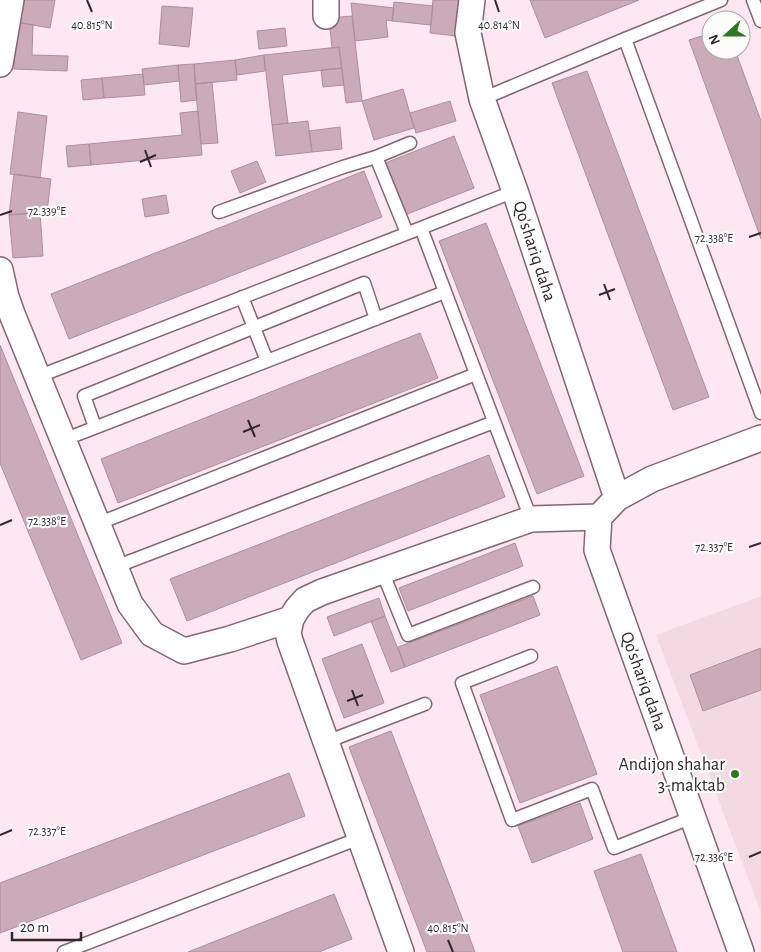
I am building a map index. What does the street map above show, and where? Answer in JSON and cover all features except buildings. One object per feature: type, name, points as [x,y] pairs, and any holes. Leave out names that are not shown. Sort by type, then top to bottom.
[{"type":"street","points":[[0,64],[10,0]]},
{"type":"street","name":"Qo'shariq daha","points":[[472,0],[468,33],[482,99],[515,191],[617,498]]},
{"type":"street","points":[[0,270],[6,297],[6,313],[37,377],[130,604],[152,634],[184,652],[291,619]]},
{"type":"street","points":[[401,952],[288,633],[291,619],[297,609],[306,600],[322,592],[531,519],[599,517],[617,498],[652,479],[761,438]]},
{"type":"street","name":"Qo'shariq daha","points":[[599,517],[597,550],[741,952]]},
{"type":"lane","points":[[482,99],[721,0]]},
{"type":"lane","points":[[753,0],[761,21]]},
{"type":"lane","points":[[625,39],[761,413]]},
{"type":"lane","points":[[219,212],[343,167],[376,158],[410,143]]},
{"type":"lane","points":[[376,158],[408,234]]},
{"type":"lane","points":[[37,377],[515,191]]},
{"type":"lane","points":[[420,228],[531,519]]},
{"type":"lane","points":[[95,427],[84,396],[364,283],[376,319]]},
{"type":"lane","points":[[63,440],[445,292]]},
{"type":"lane","points":[[242,297],[267,361]]},
{"type":"lane","points":[[98,524],[476,374]]},
{"type":"lane","points":[[115,567],[494,422]]},
{"type":"lane","points":[[382,571],[408,635],[532,587]]},
{"type":"lane","points":[[531,656],[462,684],[512,820],[592,789],[614,848],[693,817]]},
{"type":"lane","points":[[326,742],[426,704]]},
{"type":"lane","points":[[64,952],[360,838]]},
{"type":"shaded area","name":"Andijon shahar 3-maktab","points":[[761,596],[761,912],[656,635]]},
{"type":"place","name":"Andijon shahar 3-maktab","points":[[735,774]]}]
